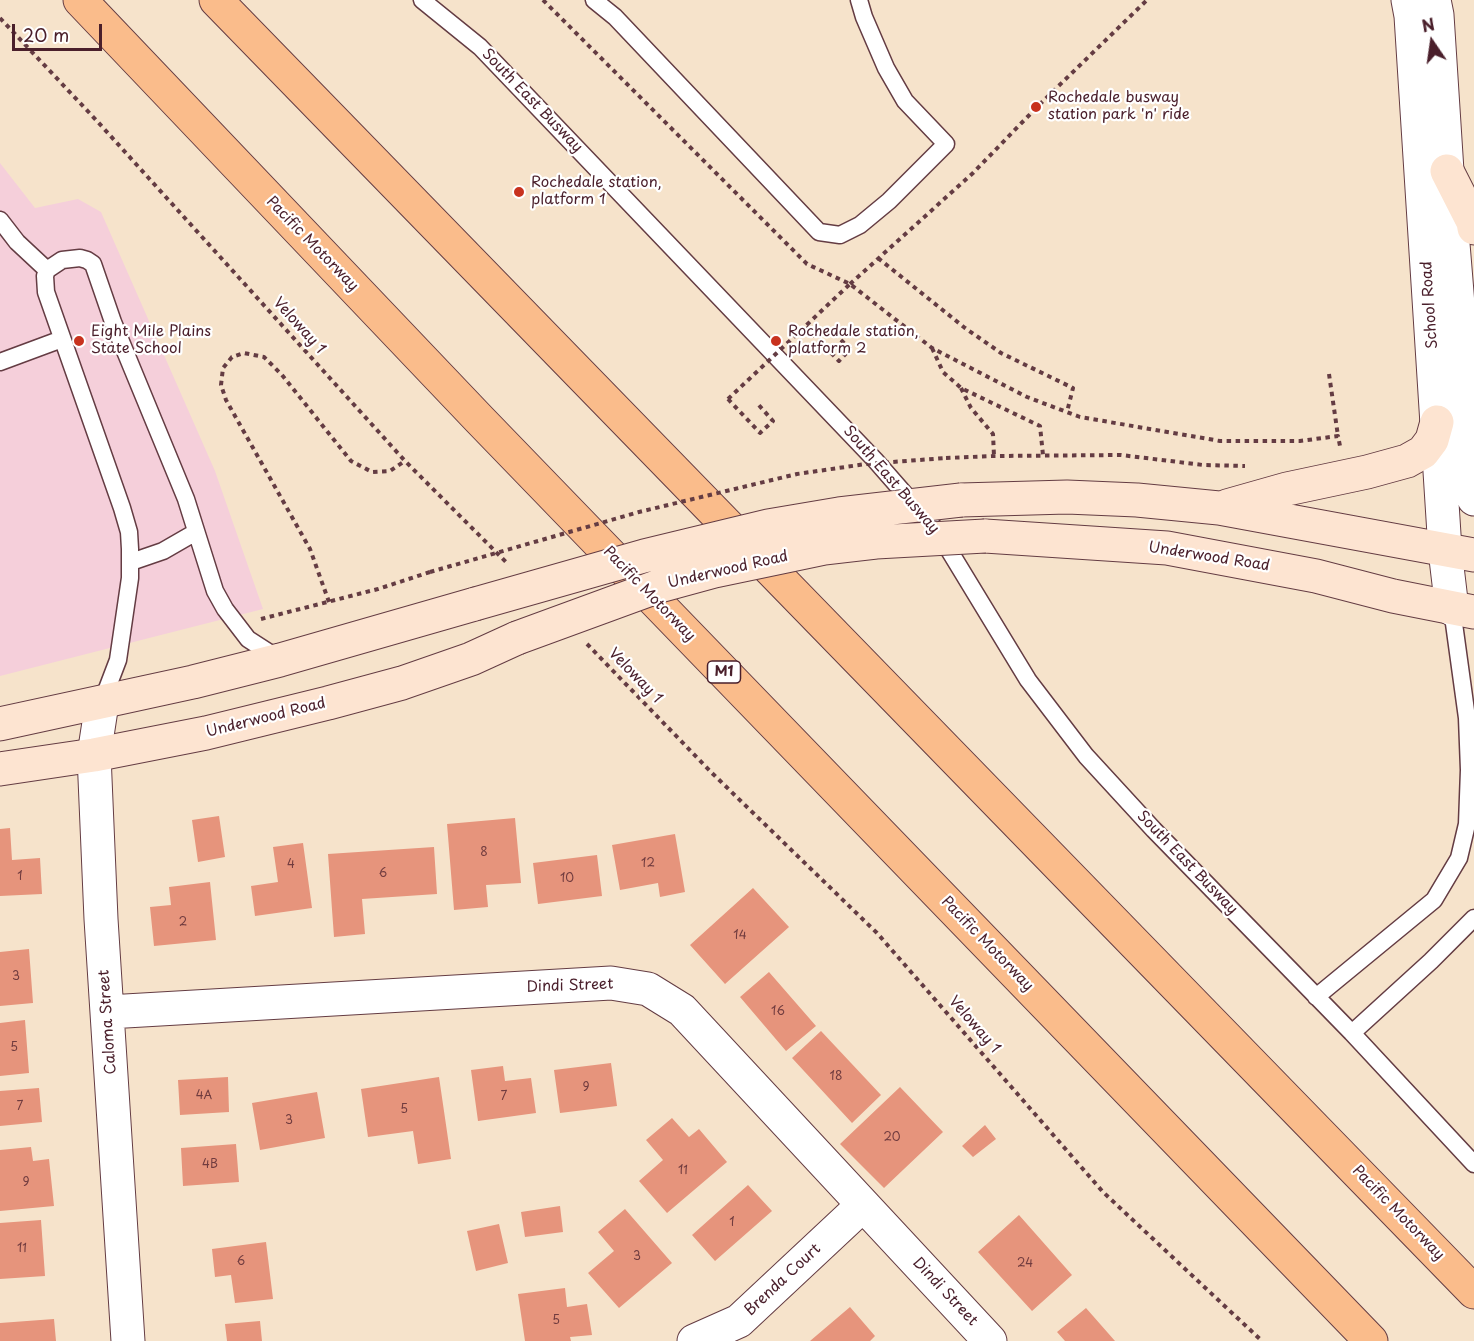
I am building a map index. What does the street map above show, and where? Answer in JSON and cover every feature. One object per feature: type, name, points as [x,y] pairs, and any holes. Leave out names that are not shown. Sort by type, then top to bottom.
[{"type":"highway","name":"Pacific Motorway","points":[[80,0],[488,428],[1371,1341]]},
{"type":"highway","name":"Pacific Motorway","points":[[216,0],[1474,1292]]},
{"type":"main road","points":[[1447,171],[1474,228]]},
{"type":"main road","points":[[1220,508],[1287,489],[1407,461],[1423,452],[1432,440],[1437,422]]},
{"type":"main road","points":[[0,724],[102,703],[280,660],[644,556],[768,526],[850,513],[962,500],[1067,497],[1137,500],[1220,508],[1460,553]]},
{"type":"main road","name":"Underwood Road","points":[[0,769],[94,755],[206,733],[402,683],[471,659],[517,638],[659,586],[714,571],[824,548],[876,542],[985,536],[1167,548],[1316,576],[1463,610]]},
{"type":"street","name":"School Road","points":[[1408,0],[1411,16],[1437,422],[1460,553],[1463,610]]},
{"type":"street","name":"School Road","points":[[1434,0],[1474,499]]},
{"type":"street","name":"Caloma Street","points":[[102,703],[94,755],[101,919],[128,1341]]},
{"type":"street","name":"Dindi Street","points":[[108,1012],[611,983],[648,989],[682,1010],[990,1341]]},
{"type":"street","name":"Brenda Court","points":[[694,1341],[739,1321],[863,1205]]},
{"type":"lane","name":"South East Busway","points":[[422,0],[480,47],[875,460],[938,532],[1028,680],[1086,756],[1154,830],[1352,1033],[1474,1164]]},
{"type":"lane","points":[[594,0],[615,17],[819,232],[840,235],[860,225],[889,201],[946,144],[905,101],[886,68],[859,0]]},
{"type":"lane","points":[[0,220],[16,242],[47,270]]},
{"type":"lane","points":[[102,703],[118,660],[131,562],[129,532],[46,292],[47,270],[54,264],[72,258],[87,260],[93,264],[113,322],[186,499],[215,591],[225,609],[248,639],[280,660]]},
{"type":"lane","points":[[0,362],[62,339]]},
{"type":"lane","points":[[131,562],[163,551],[196,532]]},
{"type":"lane","points":[[1316,997],[1434,900],[1459,858],[1467,824],[1469,770],[1463,610]]},
{"type":"lane","points":[[1352,1033],[1474,918]]},
{"type":"path","points":[[543,0],[807,264],[850,284],[932,348],[1027,397],[1080,417],[1220,441],[1300,441],[1338,436]]},
{"type":"path","points":[[757,403],[773,421],[760,433],[728,399],[878,258],[974,172],[1147,0]]},
{"type":"path","name":"Veloway 1","points":[[0,18],[105,130],[405,461],[509,564]]},
{"type":"path","points":[[878,258],[965,328],[1001,353],[1073,388],[1067,412]]},
{"type":"path","points":[[806,327],[839,361],[850,349],[830,329]]},
{"type":"path","points":[[932,348],[943,372],[961,388],[1040,426],[1043,455]]},
{"type":"path","points":[[329,602],[310,549],[226,400],[221,385],[223,368],[232,357],[244,353],[264,357],[282,375],[351,461],[372,472],[390,471],[405,461]]},
{"type":"path","points":[[1329,374],[1342,455]]},
{"type":"path","points":[[961,388],[971,408],[993,434],[994,456]]},
{"type":"path","points":[[260,619],[329,602],[639,512],[797,474],[866,464],[946,458],[1043,455],[1121,455],[1203,465],[1253,465]]},
{"type":"path","name":"Veloway 1","points":[[582,640],[712,774],[877,933],[1103,1192],[1262,1341]]},
{"type":"shaded area","name":"Eight Mile Plains State School","points":[[0,163],[35,208],[78,199],[101,212],[215,471],[263,609],[0,676]]},
{"type":"building","points":[[219,816],[225,857],[198,862],[192,820]]},
{"type":"building","points":[[515,818],[521,883],[486,885],[488,907],[454,910],[447,824]]},
{"type":"building","points":[[10,828],[12,860],[40,858],[42,894],[0,896],[0,829]]},
{"type":"building","points":[[675,834],[685,892],[660,897],[658,883],[620,890],[612,845]]},
{"type":"building","points":[[303,843],[312,908],[255,916],[251,886],[278,882],[273,847]]},
{"type":"building","points":[[434,847],[437,894],[362,899],[365,934],[334,937],[328,854]]},
{"type":"building","points":[[597,855],[602,896],[538,904],[533,863]]},
{"type":"building","points":[[210,882],[216,940],[154,946],[150,907],[171,905],[169,887]]},
{"type":"building","points":[[753,888],[789,927],[725,984],[690,945]]},
{"type":"building","points":[[29,949],[33,1003],[0,1006],[0,952]]},
{"type":"building","points":[[769,972],[816,1026],[786,1051],[740,997]]},
{"type":"building","points":[[25,1020],[29,1073],[0,1076],[0,1023]]},
{"type":"building","points":[[821,1031],[881,1095],[852,1123],[792,1058]]},
{"type":"building","points":[[611,1063],[617,1106],[560,1113],[554,1070]]},
{"type":"building","points":[[503,1066],[505,1081],[531,1078],[536,1113],[478,1121],[471,1070]]},
{"type":"building","points":[[228,1077],[229,1112],[180,1115],[178,1080]]},
{"type":"building","points":[[439,1077],[451,1159],[418,1164],[413,1131],[368,1137],[361,1089]]},
{"type":"building","points":[[900,1087],[943,1132],[884,1188],[840,1144]]},
{"type":"building","points":[[39,1088],[42,1122],[0,1126],[0,1091]]},
{"type":"building","points":[[317,1092],[325,1138],[260,1150],[252,1103]]},
{"type":"building","points":[[672,1118],[689,1137],[699,1129],[727,1162],[667,1213],[639,1181],[663,1160],[646,1140]]},
{"type":"building","points":[[985,1125],[996,1139],[973,1157],[962,1146]]},
{"type":"building","points":[[236,1144],[239,1182],[183,1186],[181,1148]]},
{"type":"building","points":[[31,1147],[33,1161],[49,1159],[54,1206],[0,1211],[0,1150]]},
{"type":"building","points":[[748,1185],[772,1211],[715,1261],[692,1235]]},
{"type":"building","points":[[560,1206],[563,1232],[525,1237],[521,1212]]},
{"type":"building","points":[[625,1209],[672,1263],[619,1308],[588,1273],[614,1251],[598,1232]]},
{"type":"building","points":[[1019,1215],[1072,1275],[1032,1311],[978,1252]]},
{"type":"building","points":[[41,1220],[45,1276],[0,1279],[0,1223]]},
{"type":"building","points":[[499,1224],[508,1263],[476,1271],[467,1231]]},
{"type":"building","points":[[266,1242],[273,1299],[235,1303],[231,1275],[215,1277],[212,1249]]},
{"type":"building","points":[[565,1288],[567,1307],[587,1304],[592,1335],[570,1337],[571,1341],[525,1341],[518,1294]]},
{"type":"building","points":[[850,1307],[875,1336],[870,1341],[810,1341]]},
{"type":"building","points":[[1086,1308],[1115,1341],[1065,1341],[1057,1332]]},
{"type":"building","points":[[54,1319],[56,1341],[0,1341],[0,1323]]},
{"type":"building","points":[[260,1321],[262,1341],[227,1341],[225,1324]]},
{"type":"place","name":"Rochedale busway station park 'n' ride","points":[[1036,107]]},
{"type":"place","name":"Rochedale station, platform 1","points":[[519,192]]},
{"type":"place","name":"Eight Mile Plains State School","points":[[79,341]]},
{"type":"place","name":"Rochedale station, platform 2","points":[[776,341]]}]
